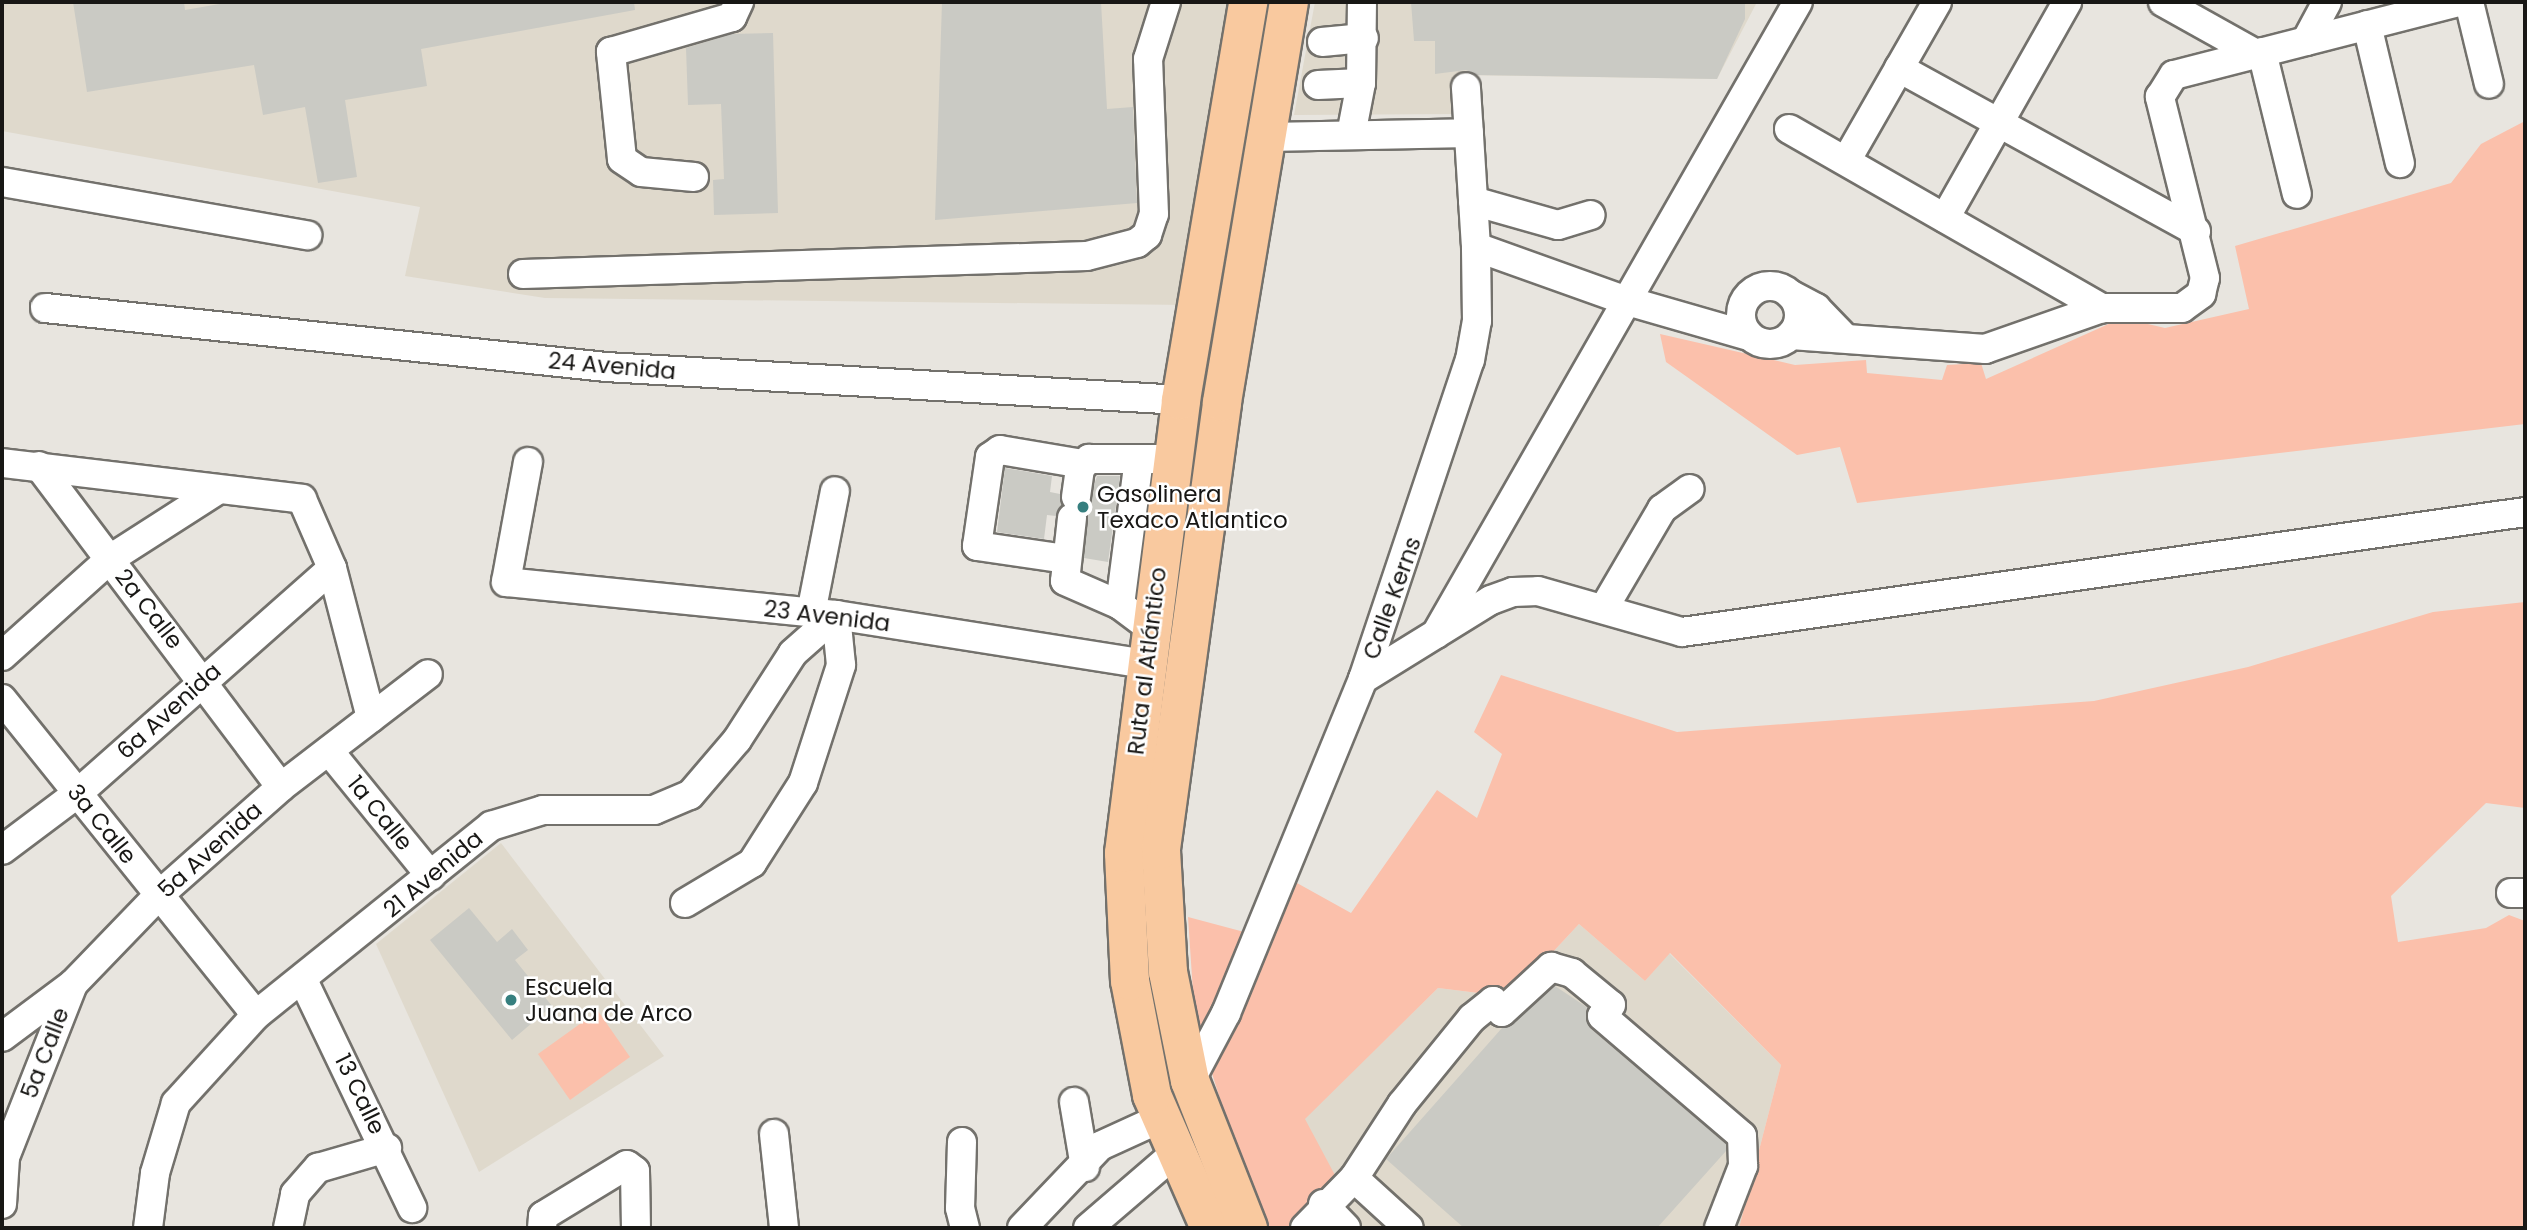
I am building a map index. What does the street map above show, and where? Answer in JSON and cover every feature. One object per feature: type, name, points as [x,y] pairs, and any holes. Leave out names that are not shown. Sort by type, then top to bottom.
[{"type":"highway","name":"Ruta al Atlántico","points":[[1210,1228],[1159,1119],[1130,981],[1124,913],[1124,853],[1138,632],[1156,459],[1181,400],[1248,2]]},
{"type":"highway","name":"Ruta al Atlántico","points":[[1248,1228],[1190,1081],[1168,972],[1161,849],[1216,442],[1286,20]]},
{"type":"street","points":[[694,177],[642,172],[622,159],[611,52],[732,17],[738,2]]},
{"type":"street","points":[[523,274],[1087,256],[1137,243],[1147,235],[1154,214],[1148,59],[1166,2]]},
{"type":"street","points":[[1286,20],[1299,2]]},
{"type":"street","points":[[1350,135],[1360,83],[1364,38],[1362,2]]},
{"type":"street","points":[[1432,641],[1624,300],[1798,2]]},
{"type":"street","points":[[1846,162],[1937,2]]},
{"type":"street","points":[[1945,218],[2067,2]]},
{"type":"street","points":[[2163,2],[2195,10],[2259,53],[2297,194]]},
{"type":"street","points":[[2306,41],[2327,2]]},
{"type":"street","points":[[1476,247],[1624,300],[1707,322],[1770,345],[1791,335],[1843,336],[1866,342],[1984,349],[2102,308],[2123,304],[2169,312],[2193,302],[2205,278],[2196,231],[2160,97],[2174,75],[2458,2]]},
{"type":"street","points":[[2469,2],[2488,84]]},
{"type":"street","points":[[2367,25],[2400,163]]},
{"type":"street","points":[[1322,42],[1364,38]]},
{"type":"street","points":[[1899,68],[2196,231]]},
{"type":"street","points":[[1318,85],[1360,83]]},
{"type":"street","name":"Calle Kerns","points":[[1190,1081],[1226,1013],[1363,679],[1470,360],[1477,321],[1476,247],[1466,87]]},
{"type":"street","points":[[1789,130],[2102,308]]},
{"type":"street","points":[[1268,137],[1469,133]]},
{"type":"street","points":[[2,182],[307,235]]},
{"type":"street","points":[[1473,201],[1558,225],[1591,215]]},
{"type":"street","points":[[1707,322],[1749,295],[1769,286],[1816,308],[1843,336]]},
{"type":"street","points":[[1790,294],[1799,314],[1791,335]]},
{"type":"street","points":[[1749,295],[1741,316],[1749,336]]},
{"type":"street","name":"24 Avenida","points":[[45,308],[606,367],[1181,400]]},
{"type":"street","points":[[1066,559],[977,546],[990,457],[1000,450],[1083,464]]},
{"type":"street","points":[[1138,632],[1069,587],[1063,576],[1083,464],[1089,459],[1156,459]]},
{"type":"street","name":"23 Avenida","points":[[528,462],[506,582],[824,614],[1138,632]]},
{"type":"street","points":[[3,464],[39,466],[216,491],[302,499],[332,568],[371,718]]},
{"type":"street","name":"2a Calle","points":[[39,466],[205,679],[281,787]]},
{"type":"street","points":[[1604,608],[1662,509],[1690,489]]},
{"type":"street","points":[[2,656],[110,559],[216,491]]},
{"type":"street","points":[[685,903],[752,863],[803,783],[841,665],[824,614],[835,491]]},
{"type":"street","points":[[1363,679],[1432,641],[1491,600],[1513,592],[1538,591],[1682,632],[2525,512]]},
{"type":"street","name":"6a Avenida","points":[[2,850],[78,793],[332,568]]},
{"type":"street","name":"21 Avenida","points":[[148,1228],[155,1173],[176,1102],[256,1015],[303,981],[491,826],[543,810],[654,810],[690,794],[737,740],[793,653],[824,614]]},
{"type":"street","name":"5a Avenida","points":[[2,1037],[73,984],[159,895],[281,787],[428,674]]},
{"type":"street","name":"3a Calle","points":[[2,699],[256,1015]]},
{"type":"street","name":"1a Calle","points":[[329,751],[431,876]]},
{"type":"street","points":[[1305,1228],[1323,1204],[1354,1178],[1402,1104],[1472,1018],[1493,1001],[1502,1012],[1544,970],[1562,968],[1611,1004],[1602,1016],[1742,1136],[1743,1166],[1719,1228]]},
{"type":"street","name":"13 Calle","points":[[303,981],[387,1148],[412,1208]]},
{"type":"street","name":"5a Calle","points":[[2,1205],[5,1157],[73,984]]},
{"type":"street","points":[[1074,1102],[1085,1167]]},
{"type":"street","points":[[1021,1228],[1085,1167],[1100,1146],[1159,1119]]},
{"type":"street","points":[[774,1134],[784,1228]]},
{"type":"street","points":[[962,1142],[960,1208],[965,1228]]},
{"type":"street","points":[[288,1228],[295,1194],[318,1168],[387,1148]]},
{"type":"street","points":[[1088,1228],[1174,1154]]},
{"type":"street","points":[[542,1222],[627,1165],[633,1167],[636,1228]]},
{"type":"street","points":[[1354,1178],[1409,1228]]},
{"type":"street","points":[[1323,1204],[1346,1228]]},
{"type":"shaded area","points":[[2,2],[1233,2],[1189,305],[545,298],[405,276],[420,207],[2,131]]},
{"type":"shaded area","points":[[1315,2],[1757,2],[1717,79],[1457,75],[1457,114],[1294,115]]},
{"type":"shaded area","points":[[2525,121],[2525,424],[1857,503],[1840,447],[1797,455],[1666,362],[1660,334],[1795,365],[1866,360],[1867,373],[1942,380],[1947,365],[1981,363],[1986,379],[2122,318],[2165,328],[2249,309],[2235,246],[2451,183],[2481,144]]},
{"type":"shaded area","points":[[2525,602],[2525,808],[2486,803],[2391,896],[2398,942],[2486,928],[2509,915],[2525,921],[2525,1228],[1739,1228],[1781,1065],[1670,953],[1645,981],[1579,924],[1511,997],[1438,988],[1305,1119],[1336,1177],[1312,1196],[1332,1228],[1270,1228],[1242,1168],[1209,1064],[1193,992],[1188,917],[1263,937],[1288,878],[1351,913],[1437,790],[1477,818],[1502,754],[1474,732],[1501,675],[1677,732],[2094,701],[2248,667],[2433,612]]},
{"type":"shaded area","name":"Escuela Juana de Arco","points":[[501,843],[664,1056],[479,1172],[376,944]]},
{"type":"shaded area","points":[[1579,924],[1645,981],[1669,953],[1781,1065],[1739,1228],[1332,1228],[1312,1196],[1304,1119],[1438,988],[1511,997]]},
{"type":"shaded area","points":[[598,1011],[630,1057],[570,1100],[538,1054]]},
{"type":"building","points":[[73,2],[184,2],[185,10],[231,2],[634,2],[635,10],[421,49],[427,86],[345,100],[357,177],[318,183],[305,107],[263,115],[254,65],[87,92]]},
{"type":"building","points":[[942,2],[1101,2],[1107,109],[1133,107],[1137,203],[935,220]]},
{"type":"building","points":[[1411,2],[1745,2],[1745,19],[1717,79],[1477,75],[1466,70],[1435,74],[1435,41],[1414,41]]},
{"type":"building","points":[[773,33],[778,213],[714,215],[713,180],[724,179],[721,104],[688,105],[686,48],[731,34]]},
{"type":"building","points":[[1005,468],[1052,476],[1050,492],[1060,494],[1062,505],[1056,516],[1047,515],[1044,539],[997,532]]},
{"type":"building","name":"Gasolinera Texaco Atlantico","points":[[1097,476],[1120,476],[1108,562],[1084,558],[1086,510]]},
{"type":"building","points":[[469,908],[497,942],[512,929],[528,950],[515,960],[552,1006],[512,1040],[430,940]]},
{"type":"building","points":[[1555,986],[1588,1008],[1591,1029],[1726,1144],[1726,1151],[1657,1228],[1464,1228],[1386,1159],[1502,1028]]},
{"type":"place","name":"Gasolinera Texaco Atlantico","points":[[1083,507]]},
{"type":"place","name":"Escuela Juana de Arco","points":[[511,1000]]}]
